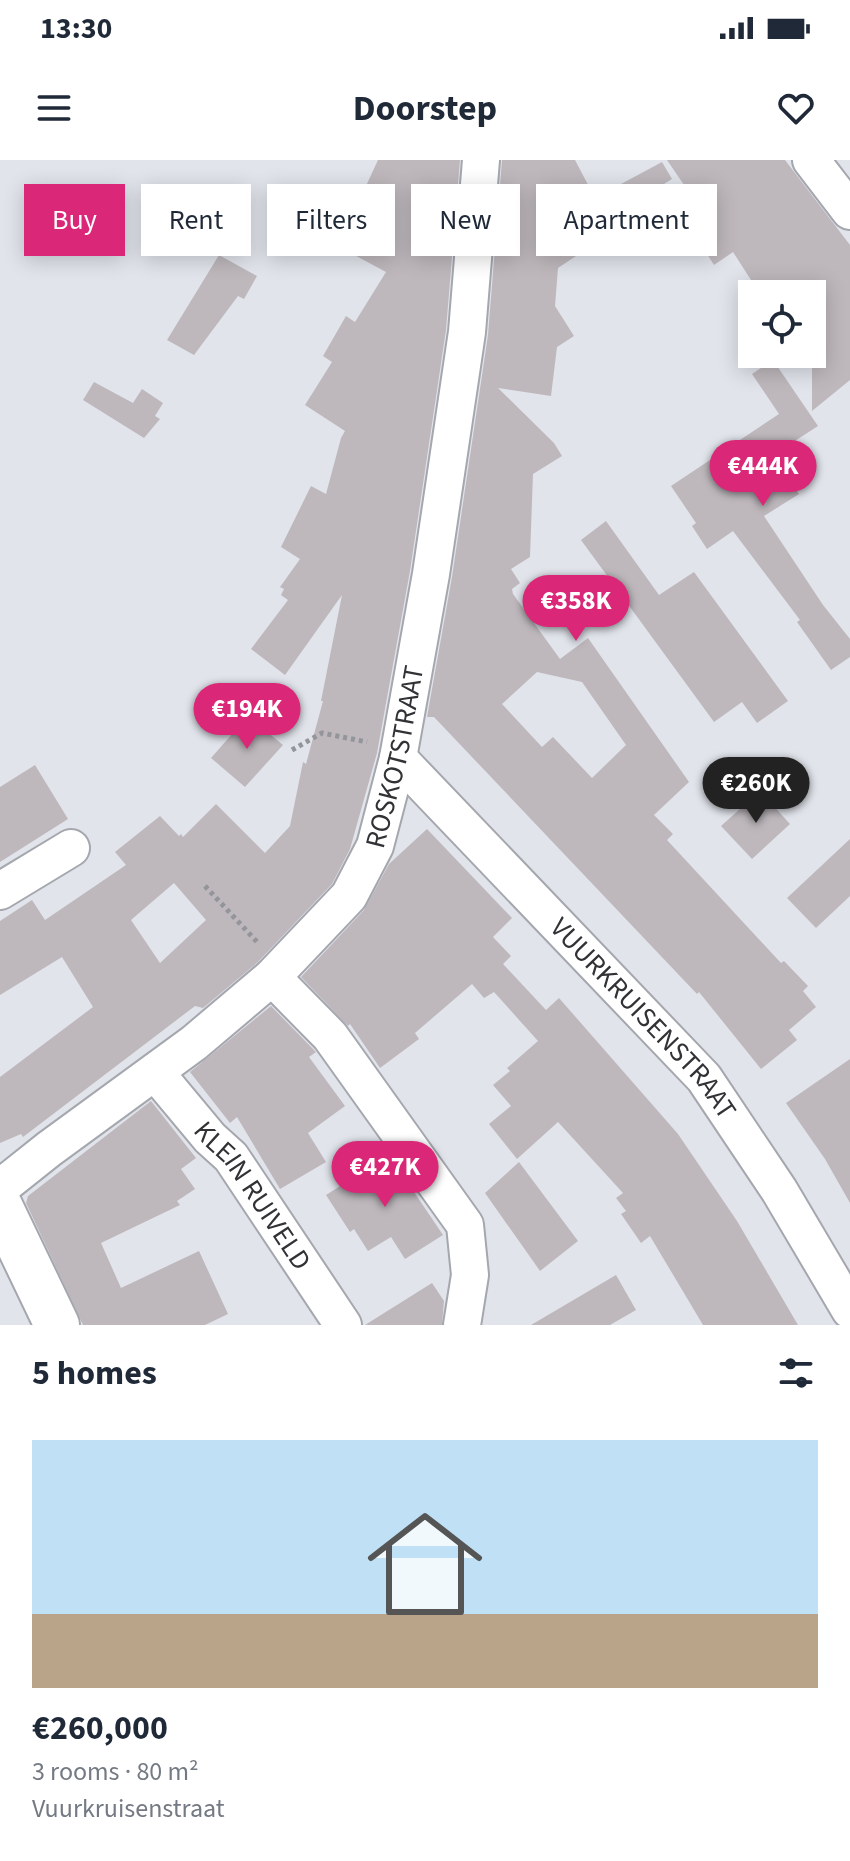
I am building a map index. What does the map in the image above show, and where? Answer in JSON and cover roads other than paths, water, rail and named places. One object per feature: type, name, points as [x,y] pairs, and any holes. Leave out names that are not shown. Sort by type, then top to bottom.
[{"type":"street","name":"ROSKOTSTRAAT","points":[[0,1188],[194,1043],[278,971],[349,896],[375,846],[399,754],[431,574],[467,332],[481,160]]},
{"type":"street","name":"VUURKRUISENSTRAAT","points":[[399,754],[704,1078],[779,1190],[850,1310]]},
{"type":"street","points":[[0,891],[71,848]]},
{"type":"street","points":[[278,971],[330,1036],[465,1225],[470,1275],[462,1325]]},
{"type":"street","name":"KLEIN RUIVELD","points":[[155,1072],[210,1138],[231,1157],[343,1325]]},
{"type":"street","points":[[0,1206],[57,1325]]}]
